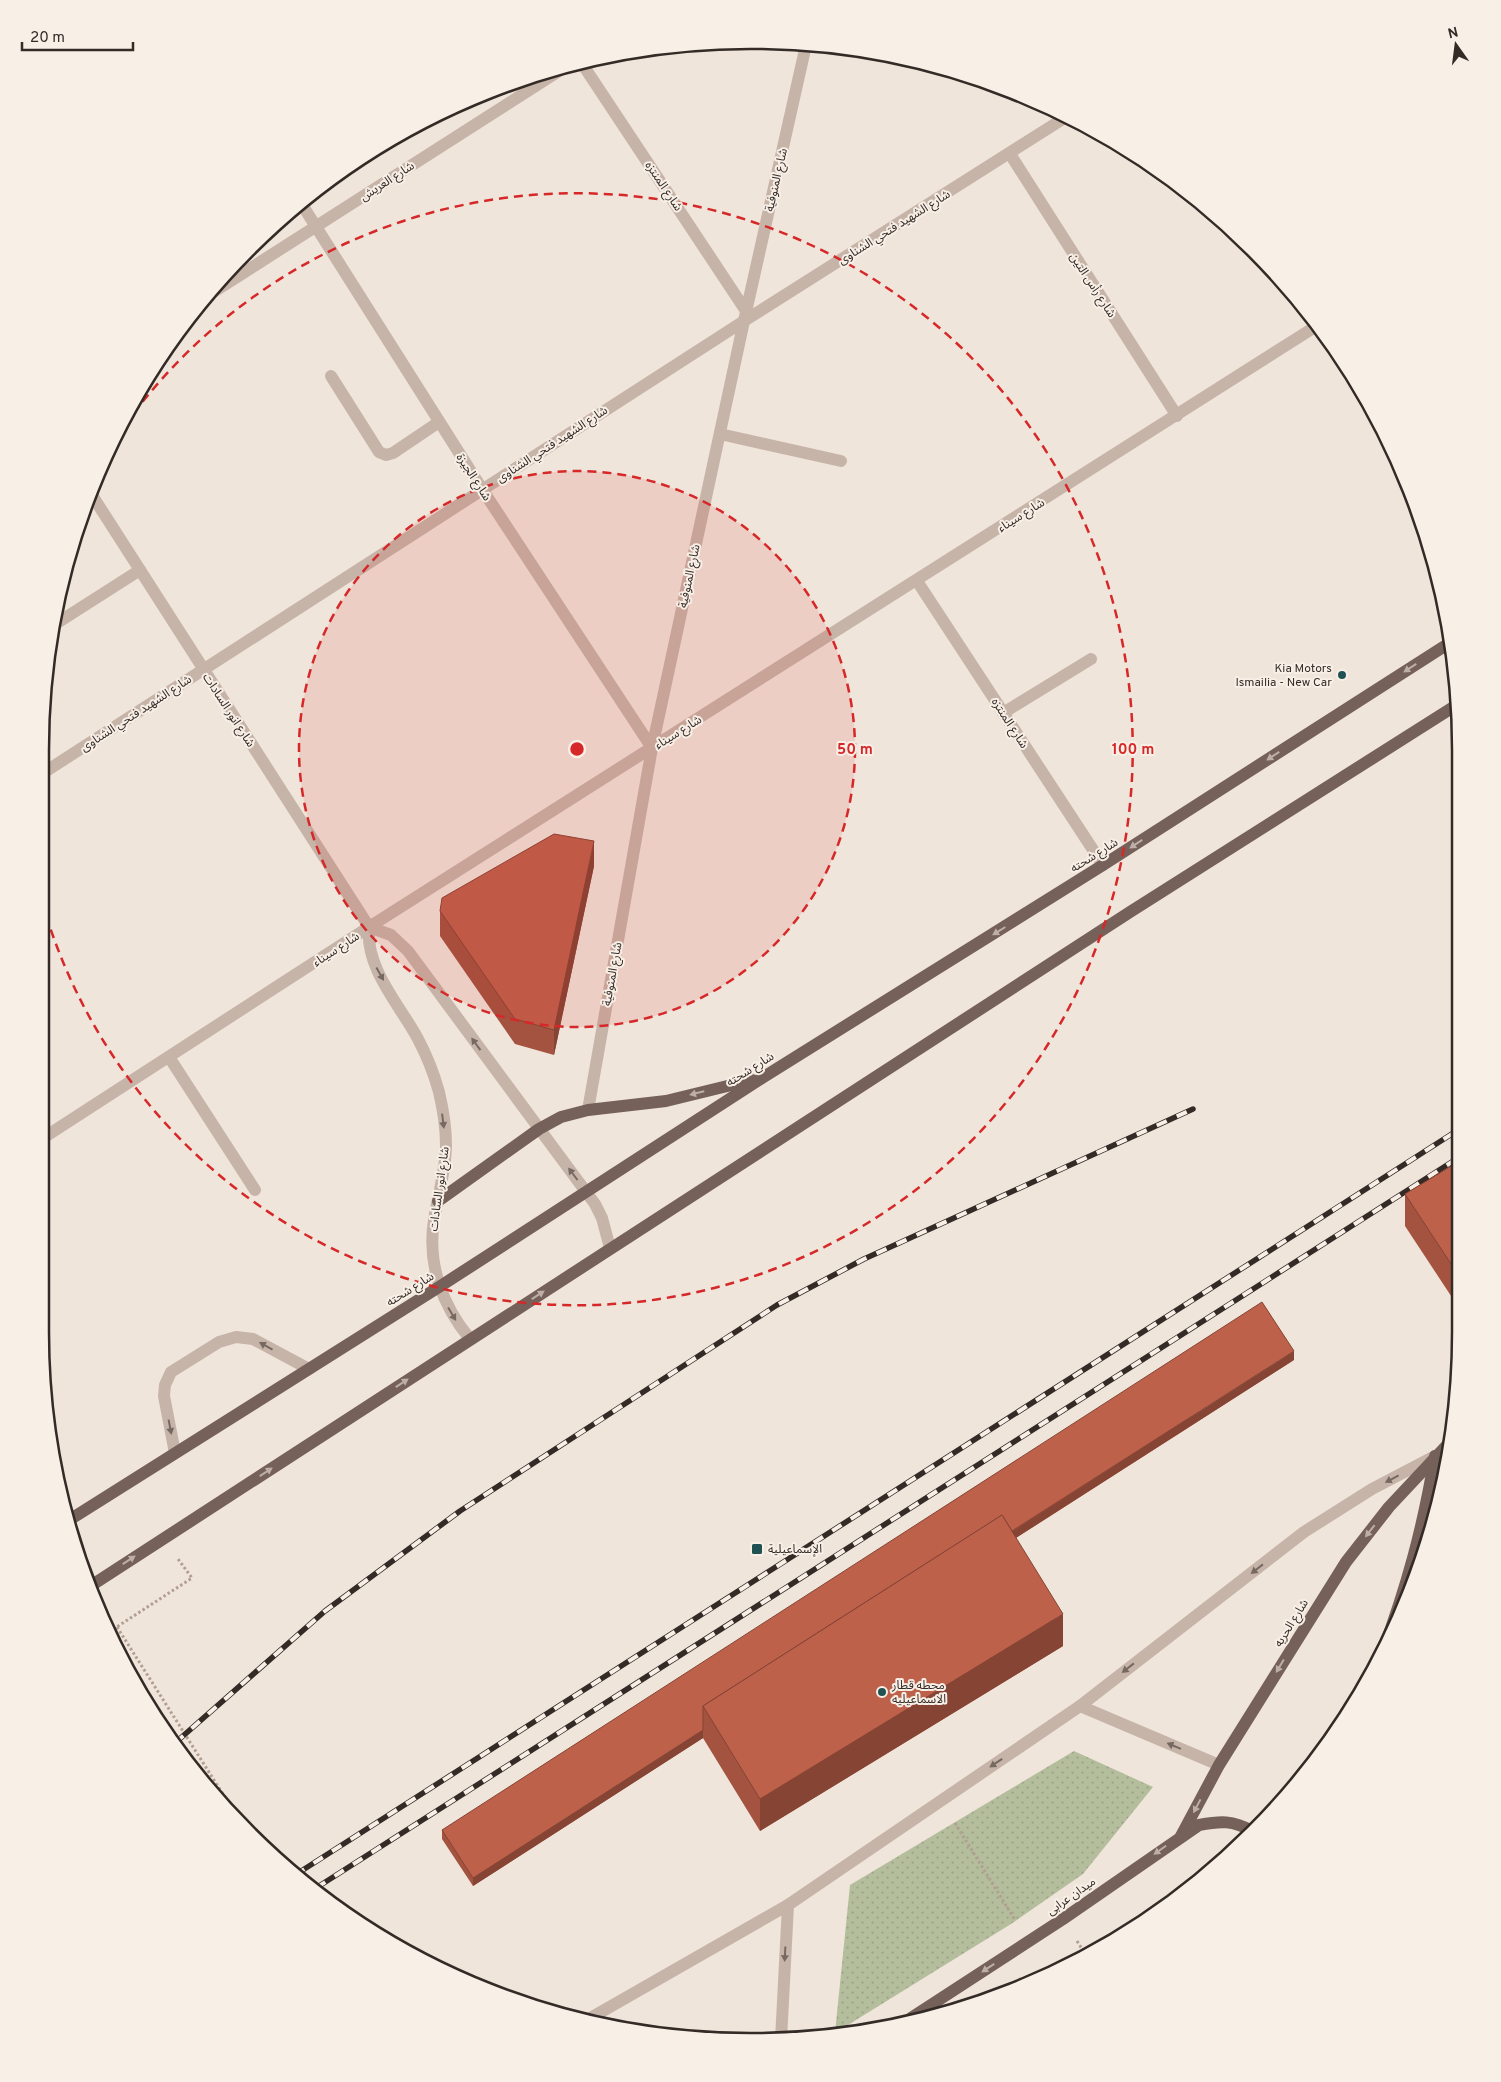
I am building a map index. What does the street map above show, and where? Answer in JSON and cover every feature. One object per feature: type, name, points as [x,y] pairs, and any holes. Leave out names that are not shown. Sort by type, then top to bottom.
[{"type":"main road","name":"شارع شحته","points":[[74,1517],[439,1287],[762,1078],[1104,866],[1444,646]]},
{"type":"main road","points":[[96,1583],[470,1338],[1130,912],[1451,708]]},
{"type":"main road","points":[[438,1200],[538,1129],[561,1117],[588,1110],[655,1103],[762,1078]]},
{"type":"main road","name":"شارع الحريه","points":[[1182,1836],[1219,1765],[1346,1562],[1389,1507],[1442,1450]]},
{"type":"main road","points":[[1414,1559],[1435,1456]]},
{"type":"main road","name":"ميدان عرابى","points":[[921,2012],[1029,1942],[1199,1825],[1220,1821],[1241,1824],[1247,1828]]},
{"type":"street","name":"شارع المنوفية","points":[[588,1110],[652,748],[745,316],[805,51]]},
{"type":"street","name":"شارع المنتزه","points":[[585,69],[745,316]]},
{"type":"street","name":"شارع العريش","points":[[227,283],[545,80]]},
{"type":"street","name":"شارع الشهيد فتحي الشناوى","points":[[49,769],[745,316],[1010,154],[1060,121]]},
{"type":"street","name":"شارع رأس التين","points":[[1010,154],[1177,416]]},
{"type":"street","name":"شارع الجيزة","points":[[305,209],[482,489],[652,748]]},
{"type":"street","name":"شارع سيناء","points":[[49,1134],[370,927],[1311,329]]},
{"type":"street","points":[[330,376],[382,454],[392,453],[439,422]]},
{"type":"street","points":[[720,434],[841,460]]},
{"type":"street","name":"شارع انور السادات","points":[[95,500],[370,927],[368,938],[373,960],[419,1040],[438,1092],[446,1146],[432,1244],[434,1266],[439,1287],[458,1323],[470,1338]]},
{"type":"street","points":[[61,620],[140,570]]},
{"type":"street","name":"شارع المنتزه","points":[[917,581],[1104,866]]},
{"type":"street","points":[[1003,712],[1091,659]]},
{"type":"street","points":[[370,927],[391,935],[408,951],[585,1191],[602,1218],[610,1248]]},
{"type":"street","points":[[169,1057],[255,1190]]},
{"type":"street","points":[[175,1454],[164,1396],[165,1385],[172,1372],[219,1342],[236,1337],[253,1339],[309,1369]]},
{"type":"street","points":[[596,2016],[788,1905],[1080,1706],[1304,1532],[1372,1489],[1435,1456]]},
{"type":"street","points":[[1080,1706],[1219,1765]]},
{"type":"street","points":[[781,2032],[788,1905]]},
{"type":"path","points":[[192,1578],[117,1627],[222,1793]]},
{"type":"path","points":[[941,1800],[1029,1942]]},
{"type":"green space","points":[[1074,1751],[1153,1787],[1083,1874],[1011,1924],[846,2026],[836,2028],[850,1885]]},
{"type":"building","points":[[554,834],[594,841],[554,1030],[515,1019],[440,911],[442,898]]},
{"type":"building","points":[[1452,1166],[1452,1265],[1405,1194]]},
{"type":"building","points":[[1262,1302],[1294,1351],[1012,1531],[1002,1515],[703,1706],[703,1730],[473,1878],[442,1830]]},
{"type":"building","name":"محطه قطار الاسماعيليه","points":[[1002,1515],[1063,1614],[760,1799],[703,1706]]},
{"type":"railway","points":[[180,1739],[325,1611],[460,1511],[777,1305],[864,1259],[1193,1109]]},
{"type":"railway","points":[[302,1871],[1452,1134]]},
{"type":"railway","points":[[320,1885],[1452,1162]]},
{"type":"place","name":"Kia Motors Ismailia - New Car","points":[[1342,675]]},
{"type":"place","name":"الإسماعيلية","points":[[757,1549]]},
{"type":"place","name":"محطه قطار الاسماعيليه","points":[[882,1692]]}]
